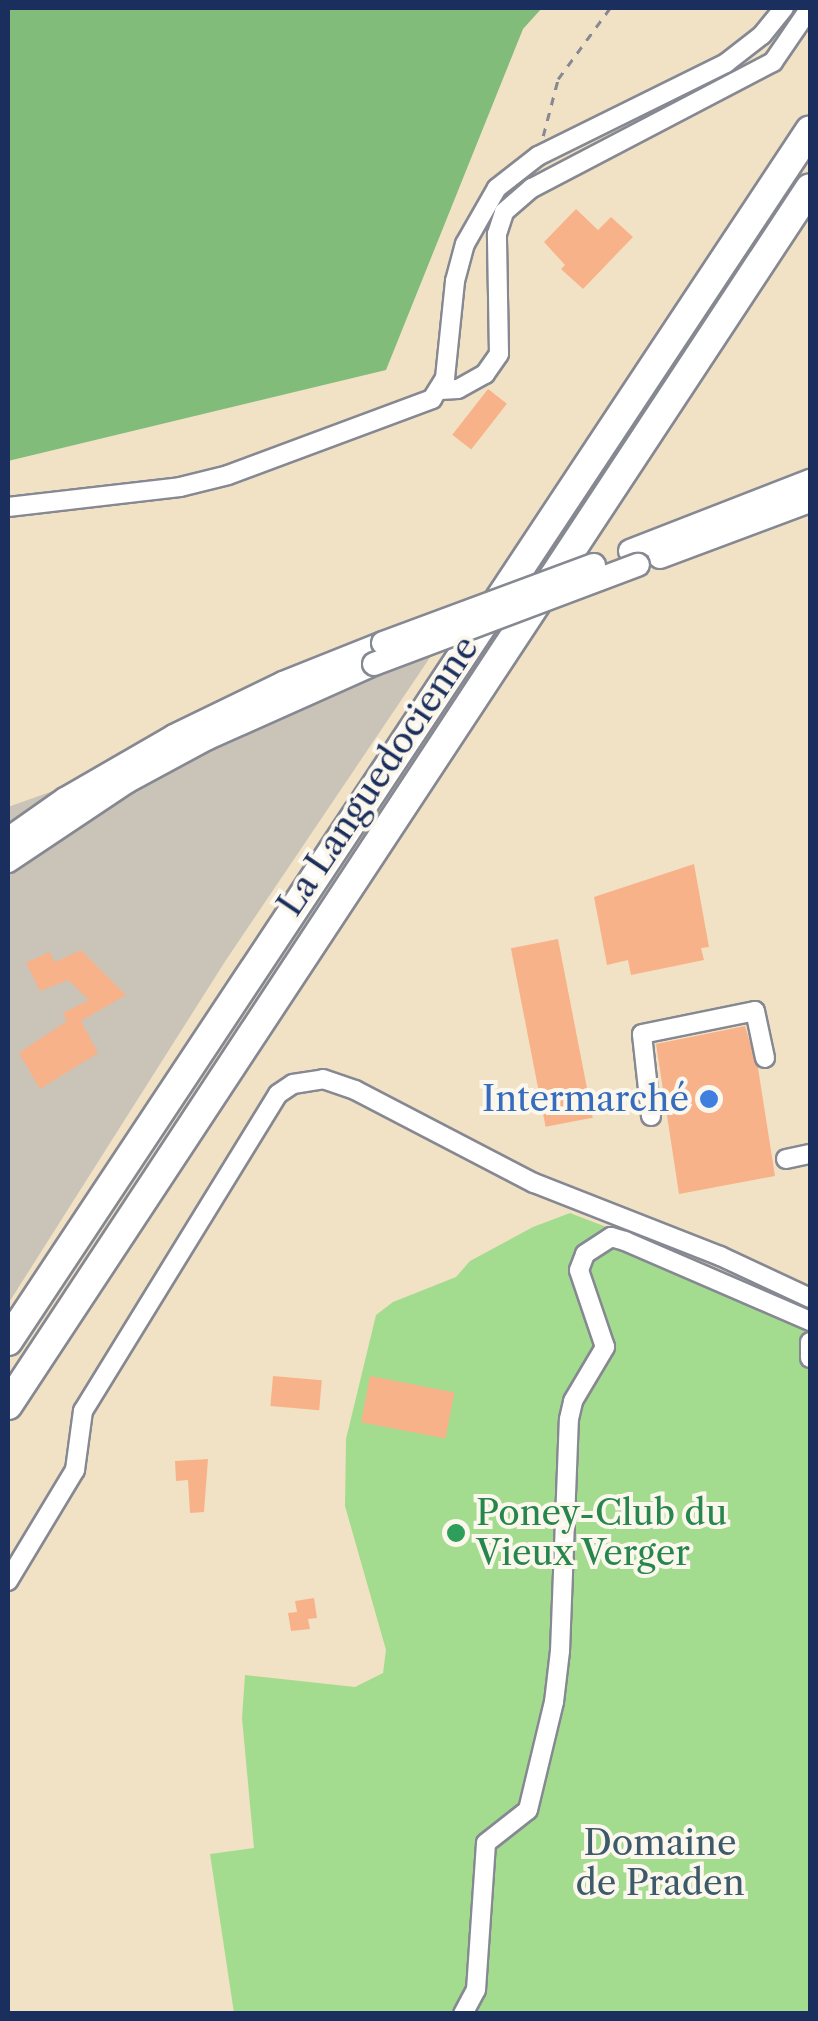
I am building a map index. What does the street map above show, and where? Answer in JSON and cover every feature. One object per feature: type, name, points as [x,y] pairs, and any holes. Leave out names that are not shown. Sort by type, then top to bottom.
[{"type":"highway","name":"La Languedocienne","points":[[8,1341],[810,130]]},
{"type":"highway","name":"La Languedocienne","points":[[8,1405],[810,188]]},
{"type":"main road","points":[[634,558],[810,481]]},
{"type":"main road","points":[[8,839],[66,799],[174,736],[283,684],[379,654],[634,558],[810,501]]},
{"type":"main road","points":[[8,861],[85,807],[206,738],[379,654]]},
{"type":"street","points":[[440,390],[465,244],[497,188],[538,156],[726,63],[749,47],[784,8]]},
{"type":"street","points":[[8,507],[136,496],[228,475],[414,408],[440,390],[458,389],[485,374],[499,354],[497,234],[504,212],[532,188],[773,62],[810,8]]},
{"type":"street","points":[[651,1116],[642,1034],[755,1011],[766,1058]]},
{"type":"street","points":[[8,1581],[76,1470],[83,1411],[278,1094],[293,1084],[324,1079],[355,1090],[534,1182],[686,1242],[810,1298]]},
{"type":"street","points":[[786,1159],[810,1154]]},
{"type":"street","points":[[463,2014],[476,1990],[486,1844],[528,1810],[554,1702],[560,1651],[569,1419],[574,1400],[605,1347],[579,1270],[585,1254],[611,1238],[625,1241],[810,1321]]},
{"type":"street","points":[[810,1342],[810,1358]]},
{"type":"path","points":[[538,156],[558,79],[610,8]]},
{"type":"shaded area","points":[[431,656],[226,960],[8,1304],[8,807]]},
{"type":"green space","points":[[8,8],[542,8],[523,29],[386,370],[8,461]]},
{"type":"green space","name":"Domaine de Praden","points":[[570,1213],[682,1256],[810,1314],[810,2013],[234,2013],[210,1854],[254,1848],[242,1718],[245,1675],[355,1687],[383,1673],[386,1650],[345,1506],[346,1439],[376,1315],[393,1302],[456,1277],[470,1261],[533,1227]]},
{"type":"building","points":[[576,209],[598,230],[611,217],[633,237],[583,289],[561,269],[565,265],[544,242]]},
{"type":"building","points":[[488,389],[507,404],[471,449],[452,435]]},
{"type":"building","points":[[694,864],[709,947],[701,948],[704,960],[631,975],[628,960],[607,965],[594,897]]},
{"type":"building","points":[[558,939],[593,1118],[546,1127],[511,948]]},
{"type":"building","points":[[81,950],[126,995],[81,1021],[98,1053],[40,1089],[19,1053],[67,1021],[63,1013],[89,1000],[68,980],[40,991],[26,963],[49,952],[55,962]]},
{"type":"building","name":"Intermarché","points":[[745,1026],[758,1068],[775,1176],[679,1194],[656,1044]]},
{"type":"building","points":[[273,1376],[322,1380],[319,1410],[270,1406]]},
{"type":"building","points":[[370,1376],[454,1392],[445,1439],[361,1422]]},
{"type":"building","points":[[208,1459],[204,1512],[190,1513],[188,1480],[176,1481],[175,1461]]},
{"type":"building","points":[[314,1598],[317,1618],[308,1619],[310,1629],[291,1631],[288,1613],[297,1612],[295,1601]]},
{"type":"place","name":"Intermarché","points":[[709,1099]]},
{"type":"place","name":"Poney-Club du Vieux Verger","points":[[456,1533]]}]
